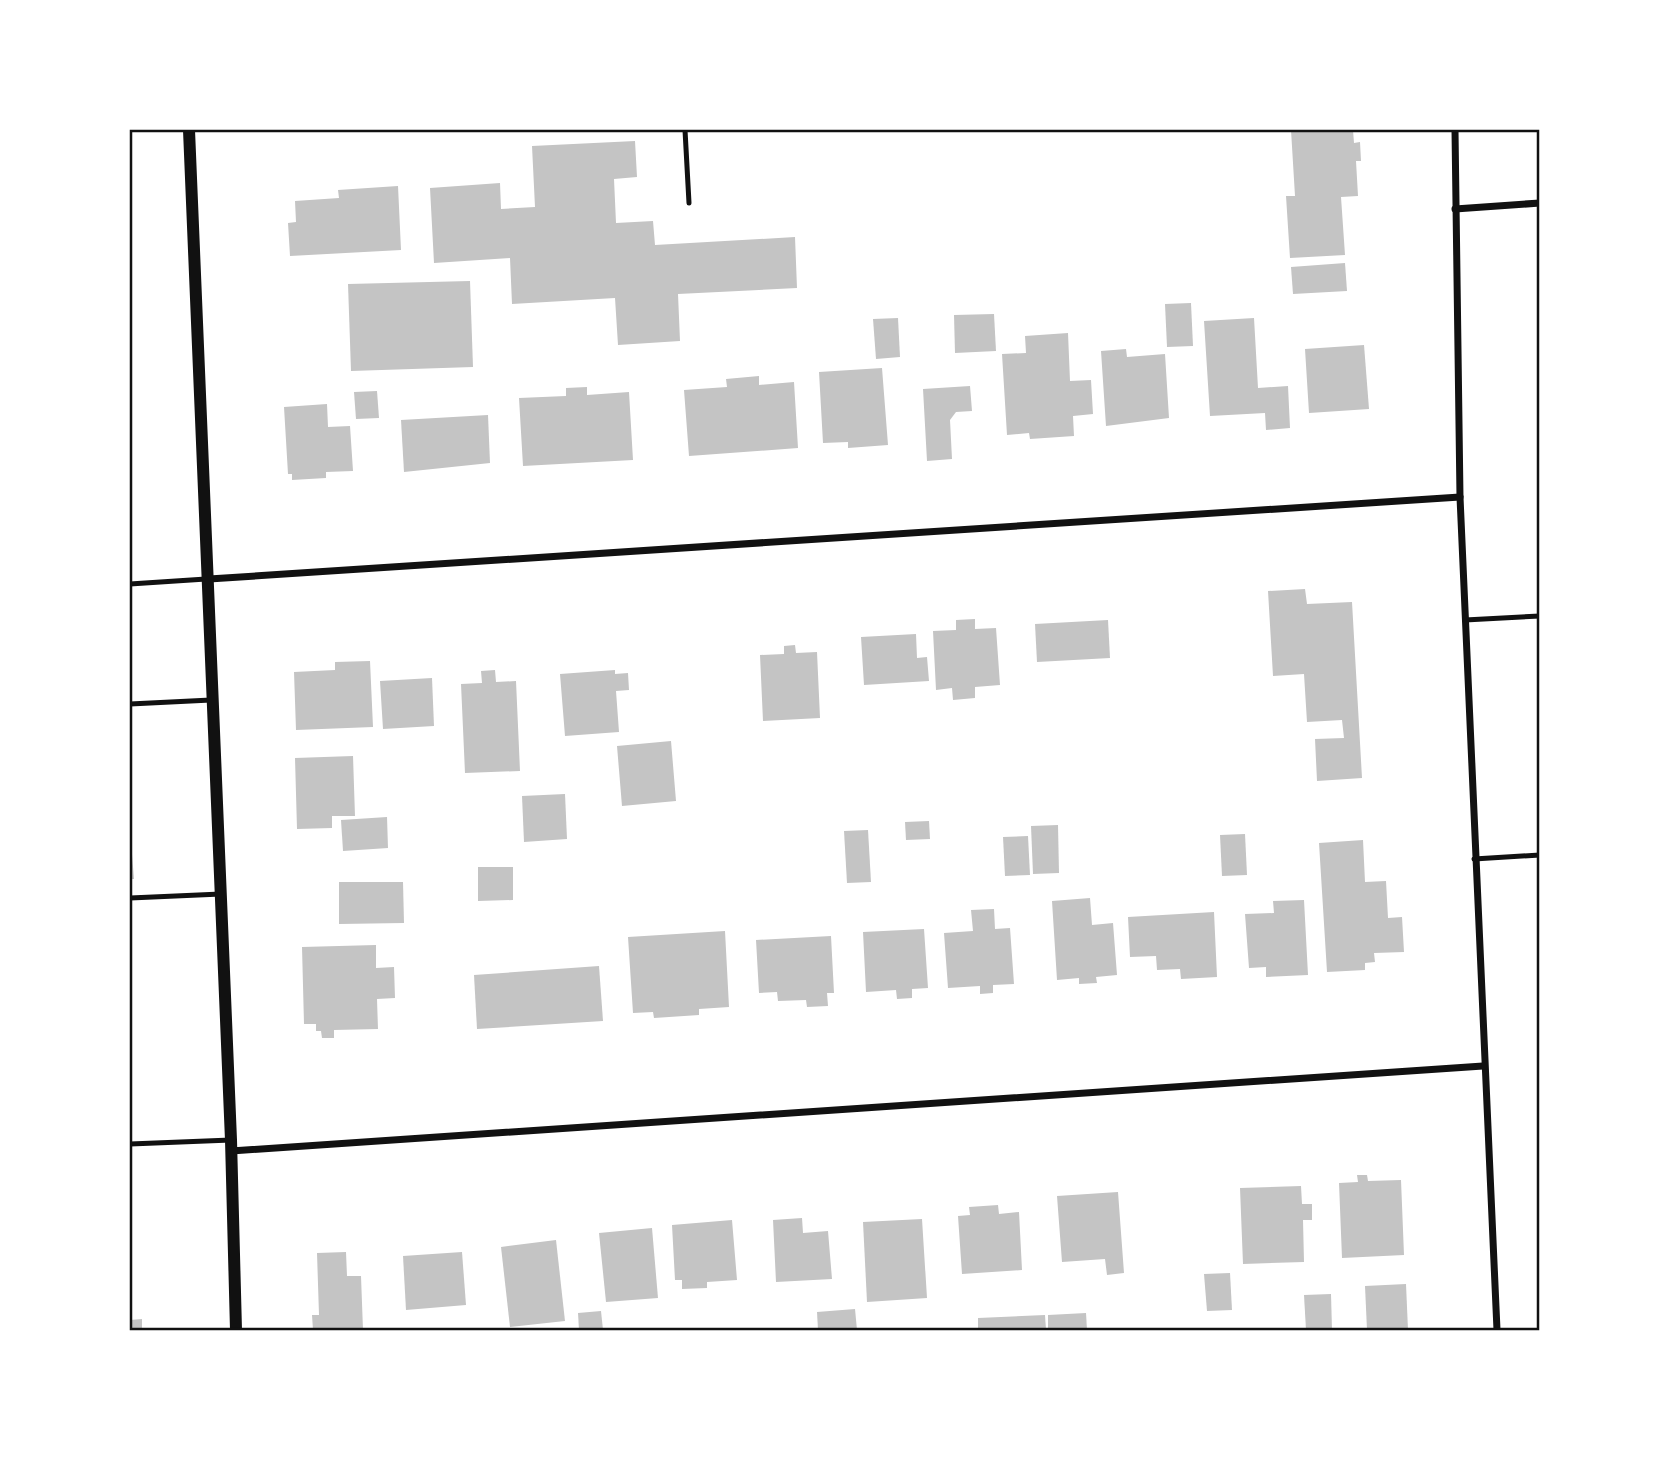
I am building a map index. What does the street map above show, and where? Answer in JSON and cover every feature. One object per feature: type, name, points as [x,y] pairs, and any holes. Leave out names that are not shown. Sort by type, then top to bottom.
[{"type":"street","points":[[189,130],[222,894],[236,1331]]},
{"type":"street","points":[[1455,130],[1460,497],[1483,1066],[1497,1331]]},
{"type":"street","points":[[1455,209],[1539,203]]},
{"type":"street","points":[[209,579],[1460,497]]},
{"type":"street","points":[[231,1145],[1483,1066]]},
{"type":"lane","points":[[685,130],[689,203]]},
{"type":"lane","points":[[130,584],[209,579]]},
{"type":"lane","points":[[1465,620],[1539,615]]},
{"type":"lane","points":[[130,704],[214,700]]},
{"type":"lane","points":[[1474,859],[1539,855]]},
{"type":"lane","points":[[130,898],[222,894]]},
{"type":"lane","points":[[130,1144],[231,1145]]},
{"type":"building","points":[[1291,130],[1353,130],[1354,143],[1360,142],[1361,161],[1356,161],[1358,196],[1341,197],[1345,255],[1290,258],[1286,196],[1295,196]]},
{"type":"building","points":[[635,141],[637,177],[614,179],[616,223],[653,221],[655,245],[795,237],[797,288],[678,294],[680,341],[618,345],[615,298],[512,304],[510,258],[434,263],[430,188],[500,183],[501,209],[535,207],[532,146]]},
{"type":"building","points":[[398,186],[401,250],[290,256],[288,223],[296,222],[295,201],[339,198],[338,190]]},
{"type":"building","points":[[1345,263],[1347,291],[1293,294],[1291,267]]},
{"type":"building","points":[[470,281],[473,367],[351,371],[348,284]]},
{"type":"building","points":[[1191,303],[1193,346],[1167,347],[1165,304]]},
{"type":"building","points":[[994,314],[996,351],[955,353],[954,315]]},
{"type":"building","points":[[898,318],[900,357],[876,359],[873,319]]},
{"type":"building","points":[[1254,318],[1258,388],[1288,386],[1290,428],[1266,430],[1265,413],[1210,416],[1204,321]]},
{"type":"building","points":[[1068,333],[1070,381],[1091,380],[1093,414],[1073,416],[1074,436],[1030,439],[1029,433],[1007,435],[1002,354],[1026,353],[1025,336]]},
{"type":"building","points":[[1364,345],[1369,409],[1309,413],[1305,349]]},
{"type":"building","points":[[1126,349],[1127,357],[1165,354],[1169,418],[1106,426],[1101,351]]},
{"type":"building","points":[[882,368],[888,445],[848,448],[848,442],[823,443],[819,372]]},
{"type":"building","points":[[759,376],[759,385],[794,382],[798,448],[689,456],[684,390],[727,387],[726,379]]},
{"type":"building","points":[[970,386],[972,411],[956,412],[950,420],[952,459],[927,461],[923,389]]},
{"type":"building","points":[[587,387],[587,395],[629,392],[633,460],[523,466],[519,398],[566,396],[566,388]]},
{"type":"building","points":[[377,391],[379,418],[356,419],[354,392]]},
{"type":"building","points":[[327,404],[328,427],[350,426],[353,471],[326,472],[326,478],[292,480],[292,474],[288,474],[284,407]]},
{"type":"building","points":[[488,415],[490,463],[404,472],[401,420]]},
{"type":"building","points":[[1305,589],[1307,604],[1352,602],[1362,778],[1317,781],[1315,739],[1344,738],[1342,720],[1307,722],[1304,674],[1273,676],[1268,591]]},
{"type":"building","points":[[975,619],[975,629],[996,628],[1000,685],[975,687],[975,698],[953,700],[952,688],[936,690],[933,631],[956,630],[956,620]]},
{"type":"building","points":[[1108,620],[1110,658],[1037,662],[1035,624]]},
{"type":"building","points":[[916,634],[917,658],[927,657],[929,681],[864,685],[861,637]]},
{"type":"building","points":[[795,645],[796,653],[817,652],[820,718],[763,721],[760,655],[784,654],[784,646]]},
{"type":"building","points":[[370,661],[373,727],[296,730],[294,672],[335,670],[335,662]]},
{"type":"building","points":[[495,670],[496,682],[516,681],[520,771],[465,773],[461,684],[482,683],[481,671]]},
{"type":"building","points":[[615,670],[615,674],[628,673],[629,690],[616,691],[619,732],[565,736],[560,674]]},
{"type":"building","points":[[432,678],[434,726],[383,729],[380,681]]},
{"type":"building","points":[[671,741],[676,801],[622,806],[617,746]]},
{"type":"building","points":[[353,756],[355,816],[332,816],[332,828],[297,829],[295,758]]},
{"type":"building","points":[[565,794],[567,839],[524,842],[522,796]]},
{"type":"building","points":[[387,817],[388,848],[343,851],[341,820]]},
{"type":"building","points":[[929,821],[930,839],[906,840],[905,822]]},
{"type":"building","points":[[1058,825],[1059,873],[1033,874],[1031,826]]},
{"type":"building","points":[[130,830],[134,879],[130,879]]},
{"type":"building","points":[[868,830],[871,882],[847,883],[844,831]]},
{"type":"building","points":[[1245,834],[1247,875],[1222,876],[1220,835]]},
{"type":"building","points":[[1028,836],[1030,875],[1005,876],[1003,837]]},
{"type":"building","points":[[1363,840],[1365,882],[1386,881],[1388,918],[1402,917],[1404,952],[1374,953],[1375,962],[1365,963],[1365,970],[1327,972],[1319,843]]},
{"type":"building","points":[[478,867],[513,867],[513,900],[478,901]]},
{"type":"building","points":[[339,882],[403,882],[404,923],[339,924]]},
{"type":"building","points":[[1090,898],[1092,925],[1113,923],[1117,975],[1096,977],[1097,983],[1079,984],[1079,978],[1057,980],[1052,901]]},
{"type":"building","points":[[1304,900],[1308,975],[1266,977],[1266,967],[1249,968],[1245,914],[1274,913],[1273,901]]},
{"type":"building","points":[[994,909],[995,929],[1010,928],[1014,984],[993,985],[993,993],[980,994],[980,986],[948,988],[944,933],[973,931],[971,910]]},
{"type":"building","points":[[1214,912],[1217,977],[1181,979],[1180,969],[1157,970],[1156,956],[1130,957],[1128,917]]},
{"type":"building","points":[[924,929],[928,988],[912,989],[912,998],[897,999],[896,990],[866,992],[863,932]]},
{"type":"building","points":[[725,931],[729,1007],[699,1009],[699,1015],[654,1018],[653,1012],[633,1013],[628,937]]},
{"type":"building","points":[[831,936],[834,993],[827,993],[828,1006],[807,1007],[806,1000],[778,1001],[777,992],[759,993],[756,940]]},
{"type":"building","points":[[376,945],[376,968],[394,967],[395,998],[377,999],[378,1029],[334,1030],[334,1038],[322,1038],[321,1031],[316,1031],[316,1024],[304,1024],[302,947]]},
{"type":"building","points":[[599,966],[603,1021],[477,1029],[474,975]]},
{"type":"building","points":[[1357,1175],[1367,1175],[1368,1181],[1401,1180],[1404,1255],[1342,1258],[1339,1183],[1358,1182]]},
{"type":"building","points":[[1301,1186],[1302,1204],[1312,1204],[1312,1220],[1303,1220],[1304,1262],[1243,1264],[1240,1188]]},
{"type":"building","points":[[1118,1192],[1124,1273],[1107,1275],[1105,1259],[1062,1262],[1057,1196]]},
{"type":"building","points":[[998,1205],[999,1214],[1019,1212],[1022,1270],[962,1274],[958,1216],[970,1215],[969,1207]]},
{"type":"building","points":[[802,1218],[803,1233],[828,1231],[832,1279],[776,1282],[773,1220]]},
{"type":"building","points":[[922,1219],[927,1298],[867,1302],[863,1222]]},
{"type":"building","points":[[732,1220],[737,1280],[707,1282],[707,1288],[682,1289],[682,1280],[675,1280],[672,1225]]},
{"type":"building","points":[[652,1228],[658,1298],[606,1302],[599,1233]]},
{"type":"building","points":[[556,1240],[565,1321],[510,1327],[501,1247]]},
{"type":"building","points":[[346,1252],[347,1276],[361,1276],[363,1330],[313,1330],[312,1315],[319,1315],[317,1253]]},
{"type":"building","points":[[462,1252],[466,1305],[406,1310],[403,1256]]},
{"type":"building","points":[[1230,1273],[1232,1310],[1207,1311],[1204,1274]]},
{"type":"building","points":[[1406,1284],[1408,1330],[1367,1330],[1365,1286]]},
{"type":"building","points":[[1331,1294],[1332,1330],[1306,1330],[1304,1295]]},
{"type":"building","points":[[855,1309],[857,1330],[818,1330],[817,1312]]},
{"type":"building","points":[[601,1311],[603,1330],[579,1330],[578,1313]]},
{"type":"building","points":[[1086,1313],[1087,1330],[1048,1330],[1048,1315]]},
{"type":"building","points":[[1045,1315],[1046,1330],[978,1330],[978,1318]]},
{"type":"building","points":[[142,1319],[142,1330],[130,1330],[130,1320]]}]
